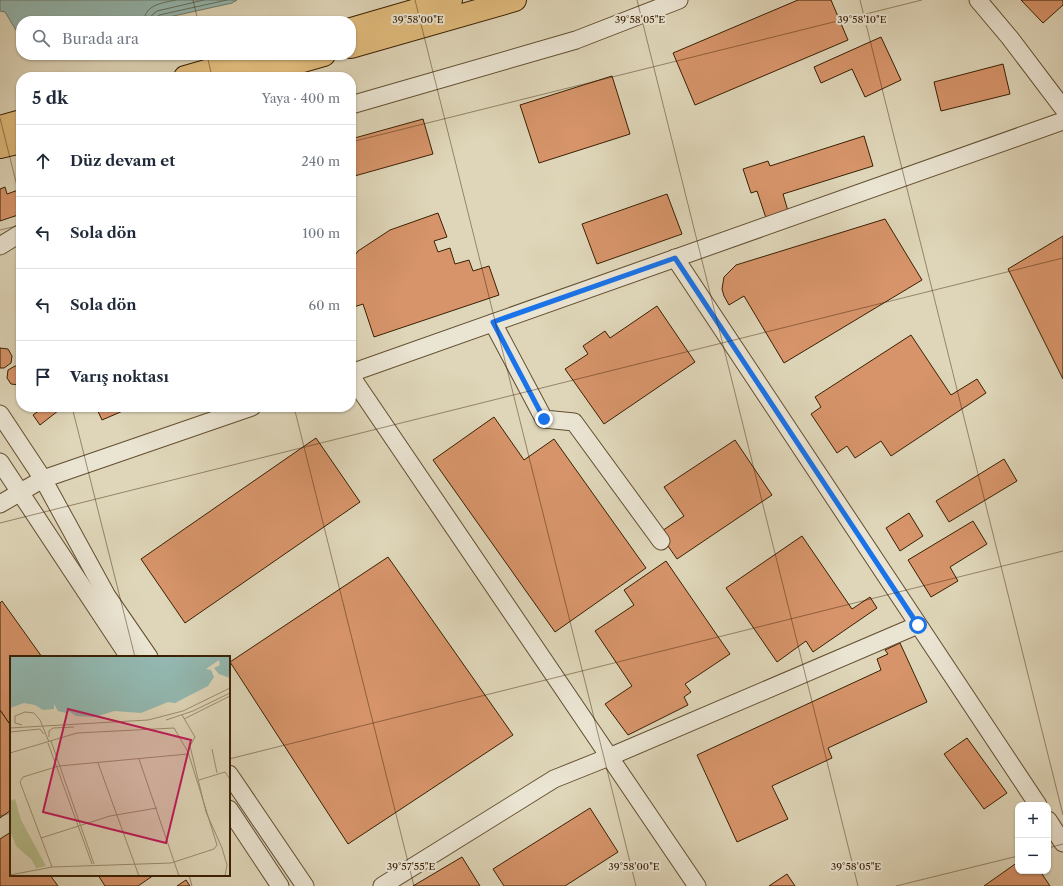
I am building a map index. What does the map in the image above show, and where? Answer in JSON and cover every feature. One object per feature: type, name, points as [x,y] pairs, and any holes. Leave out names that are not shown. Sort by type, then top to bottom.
[{"type":"highway","points":[[356,28],[451,0]]},
{"type":"highway","points":[[356,46],[515,0]]},
{"type":"highway","points":[[202,72],[244,60]]},
{"type":"highway","points":[[264,72],[306,60]]},
{"type":"highway","points":[[0,127],[16,122]]},
{"type":"highway","points":[[0,148],[16,143]]},
{"type":"highway","points":[[0,160],[16,155]]},
{"type":"street","points":[[356,104],[576,40],[679,0]]},
{"type":"street","points":[[978,0],[1010,38],[1063,108]]},
{"type":"street","points":[[356,372],[493,322],[1063,121]]},
{"type":"street","points":[[0,246],[16,236]]},
{"type":"street","points":[[675,258],[1036,802]]},
{"type":"street","points":[[493,322],[544,419],[574,422],[661,541]]},
{"type":"street","points":[[356,381],[697,886]]},
{"type":"street","points":[[0,504],[43,479],[237,412]]},
{"type":"street","points":[[0,414],[43,479],[107,596],[148,656]]},
{"type":"street","points":[[0,462],[128,656]]},
{"type":"street","points":[[382,886],[554,779],[918,625]]},
{"type":"street","points":[[230,775],[305,886]]},
{"type":"street","points":[[230,811],[280,886]]},
{"type":"street","points":[[1051,825],[1063,843]]},
{"type":"water","points":[[0,0],[237,0],[232,3],[174,16],[16,16],[16,30],[5,12],[0,11]]},
{"type":"building","points":[[798,0],[831,0],[848,40],[695,105],[673,53]]},
{"type":"building","points":[[1021,0],[1063,0],[1063,5],[1043,23]]},
{"type":"building","points":[[881,37],[901,80],[865,97],[852,69],[821,83],[814,67]]},
{"type":"building","points":[[1003,64],[1010,94],[941,111],[934,82]]},
{"type":"building","points":[[612,76],[630,134],[539,163],[520,105]]},
{"type":"building","points":[[423,119],[433,154],[356,176],[356,138]]},
{"type":"building","points":[[864,136],[873,166],[783,194],[788,211],[766,218],[757,191],[751,193],[743,169],[768,161],[770,166]]},
{"type":"building","points":[[5,187],[7,194],[16,191],[16,216],[0,221],[0,189]]},
{"type":"building","points":[[667,194],[682,234],[597,264],[582,224]]},
{"type":"building","points":[[438,213],[447,237],[434,241],[438,252],[450,248],[455,264],[469,260],[473,271],[489,266],[499,295],[374,337],[363,304],[356,306],[356,254],[390,230]]},
{"type":"building","points":[[885,219],[922,280],[784,363],[744,296],[729,305],[724,296],[722,289],[724,277],[736,265]]},
{"type":"building","points":[[1063,236],[1063,379],[1008,269]]},
{"type":"building","points":[[657,306],[695,362],[604,424],[565,369],[588,354],[583,346],[605,331],[610,338]]},
{"type":"building","points":[[911,335],[951,395],[977,379],[986,393],[891,456],[881,441],[855,458],[847,446],[837,453],[811,414],[821,407],[815,397]]},
{"type":"building","points":[[0,348],[8,349],[12,356],[11,363],[4,368],[0,368]]},
{"type":"building","points":[[16,366],[16,385],[11,384],[7,378],[8,370]]},
{"type":"building","points":[[37,412],[57,412],[40,425],[33,415]]},
{"type":"building","points":[[98,412],[120,412],[102,420]]},
{"type":"building","points":[[494,417],[524,460],[554,439],[646,568],[555,632],[433,460]]},
{"type":"building","points":[[316,438],[360,502],[185,623],[141,559]]},
{"type":"building","points":[[735,440],[772,495],[677,559],[659,533],[684,516],[664,487]]},
{"type":"building","points":[[1004,459],[1017,481],[949,522],[936,501]]},
{"type":"building","points":[[909,513],[923,536],[900,551],[886,528]]},
{"type":"building","points":[[973,521],[987,544],[950,567],[958,581],[931,597],[908,560]]},
{"type":"building","points":[[802,536],[852,609],[870,597],[877,608],[813,652],[806,641],[777,662],[726,588]]},
{"type":"building","points":[[388,557],[513,735],[348,844],[230,662]]},
{"type":"building","points":[[666,561],[730,654],[685,684],[691,692],[684,697],[688,705],[628,735],[605,704],[632,686],[595,631],[634,605],[624,590]]},
{"type":"building","points":[[2,601],[41,656],[10,656],[10,725],[0,710],[0,603]]},
{"type":"building","points":[[900,643],[927,702],[828,748],[832,758],[772,786],[788,819],[737,842],[697,755],[881,670],[877,659],[888,654],[885,650]]},
{"type":"building","points":[[0,710],[10,725],[10,811],[0,818]]},
{"type":"building","points":[[967,738],[1007,793],[984,809],[944,754]]},
{"type":"building","points":[[590,808],[618,852],[565,886],[504,886],[493,869]]},
{"type":"building","points":[[10,833],[10,876],[51,876],[58,886],[0,886],[0,839]]},
{"type":"building","points":[[462,857],[480,886],[413,886]]},
{"type":"building","points":[[1015,864],[1015,874],[1042,874],[1050,886],[984,886]]},
{"type":"building","points":[[787,874],[795,886],[769,886]]},
{"type":"building","points":[[99,876],[153,876],[138,886],[105,886]]},
{"type":"building","points":[[186,880],[190,886],[177,886]]},
{"type":"route","points":[[544,419],[493,322],[675,258],[918,625]]}]
